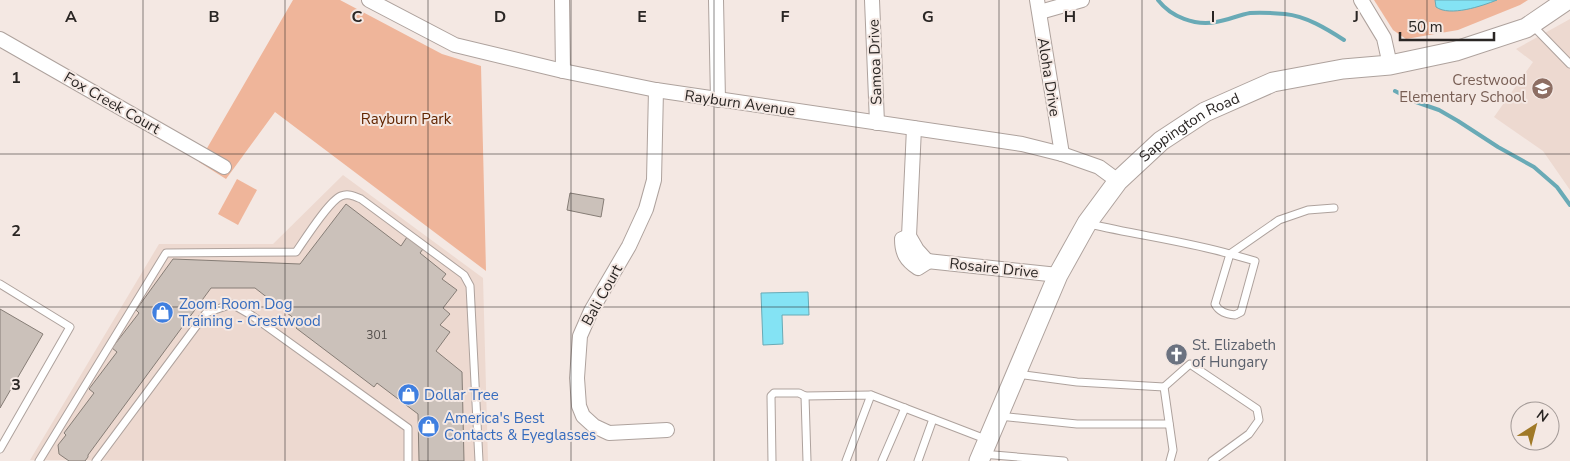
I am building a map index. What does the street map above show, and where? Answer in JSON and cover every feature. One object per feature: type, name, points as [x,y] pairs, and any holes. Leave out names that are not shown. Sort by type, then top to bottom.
[{"type":"main road","name":"Sappington Road","points":[[983,452],[1058,275],[1087,223],[1118,181],[1161,141],[1205,112],[1273,82],[1343,69],[1390,64],[1456,51],[1526,28],[1567,0]]},
{"type":"street","name":"Rayburn Avenue","points":[[369,0],[455,46],[656,90],[1022,144],[1062,154],[1099,167],[1118,181]]},
{"type":"street","points":[[562,0],[563,71]]},
{"type":"street","points":[[716,0],[718,100]]},
{"type":"street","name":"Samoa Drive","points":[[872,0],[877,123]]},
{"type":"street","points":[[1038,6],[1082,0]]},
{"type":"street","points":[[1361,0],[1384,38],[1390,64]]},
{"type":"street","name":"Aloha Drive","points":[[1038,6],[1062,154]]},
{"type":"street","name":"Fox Creek Court","points":[[0,40],[224,167]]},
{"type":"street","name":"Bali Court","points":[[656,90],[654,180],[646,210],[629,246],[591,311],[580,336],[577,378],[579,406],[583,416],[594,426],[609,433],[666,430]]},
{"type":"street","name":"Rosaire Drive","points":[[914,128],[909,236],[917,250],[927,261],[1058,275]]},
{"type":"lane","points":[[1531,24],[1570,64]]},
{"type":"lane","points":[[39,461],[166,253],[296,252],[333,201],[343,195],[352,195],[361,199],[464,274],[468,279],[470,286],[479,461]]},
{"type":"lane","points":[[1087,223],[1115,230],[1180,241],[1230,254],[1255,261],[1241,312],[1235,316],[1217,309],[1215,304],[1230,254],[1280,220],[1308,210],[1334,208]]},
{"type":"lane","points":[[0,284],[70,327],[0,449]]},
{"type":"lane","points":[[96,461],[206,313],[232,304],[251,314],[408,428],[408,461]]},
{"type":"lane","points":[[1017,374],[1077,382],[1164,387],[1190,364],[1258,409],[1259,420],[1249,434],[1212,461]]},
{"type":"lane","points":[[1164,387],[1172,450],[1170,461]]},
{"type":"lane","points":[[772,461],[772,396],[774,393],[799,393],[805,396],[871,395],[933,419],[983,452],[1064,461]]},
{"type":"lane","points":[[846,461],[871,395]]},
{"type":"lane","points":[[805,396],[807,461]]},
{"type":"lane","points":[[882,461],[905,408]]},
{"type":"lane","points":[[998,416],[1077,424],[1169,424]]},
{"type":"lane","points":[[918,461],[933,419]]},
{"type":"shaded area","name":"Crestwood Elementary School","points":[[1570,19],[1570,190],[1543,151],[1494,117],[1533,62],[1516,49]]},
{"type":"shaded area","points":[[343,175],[483,278],[488,461],[30,460],[159,244],[273,244]]},
{"type":"green space","name":"Rayburn Park","points":[[293,0],[340,0],[442,54],[481,66],[486,271],[275,112],[226,179],[199,162]]},
{"type":"green space","points":[[1374,0],[1528,0],[1458,30],[1406,39],[1393,30]]},
{"type":"green space","points":[[237,179],[257,190],[238,225],[218,214]]},
{"type":"water","points":[[1435,0],[1497,0],[1466,10],[1449,11],[1436,7]]},
{"type":"water","points":[[808,292],[809,315],[782,315],[783,344],[763,345],[761,293]]},
{"type":"building","points":[[570,193],[604,199],[601,217],[567,210]]},
{"type":"building","points":[[346,204],[401,246],[407,237],[423,249],[420,253],[446,274],[442,279],[457,290],[443,308],[450,314],[440,325],[450,332],[436,351],[462,372],[464,461],[419,461],[418,414],[377,383],[374,387],[296,328],[300,323],[255,288],[211,288],[85,461],[69,461],[59,454],[58,445],[66,435],[64,433],[94,393],[89,389],[117,352],[112,348],[139,313],[136,310],[173,259],[300,264]]},
{"type":"building","points":[[0,309],[43,334],[0,408]]},
{"type":"waterway","points":[[1158,0],[1163,6],[1184,19],[1200,23],[1216,22],[1250,13],[1293,15],[1323,27],[1344,40]]},
{"type":"waterway","points":[[1395,91],[1416,102],[1439,110],[1534,167],[1557,187],[1570,205]]},
{"type":"place","name":"Crestwood Elementary School","points":[[1542,89]]},
{"type":"place","name":"Zoom Room Dog Training - Crestwood","points":[[163,313]]},
{"type":"place","name":"St. Elizabeth of Hungary","points":[[1176,354]]},
{"type":"place","name":"Dollar Tree","points":[[408,395]]},
{"type":"place","name":"America's Best Contacts & Eyeglasses","points":[[428,427]]}]
